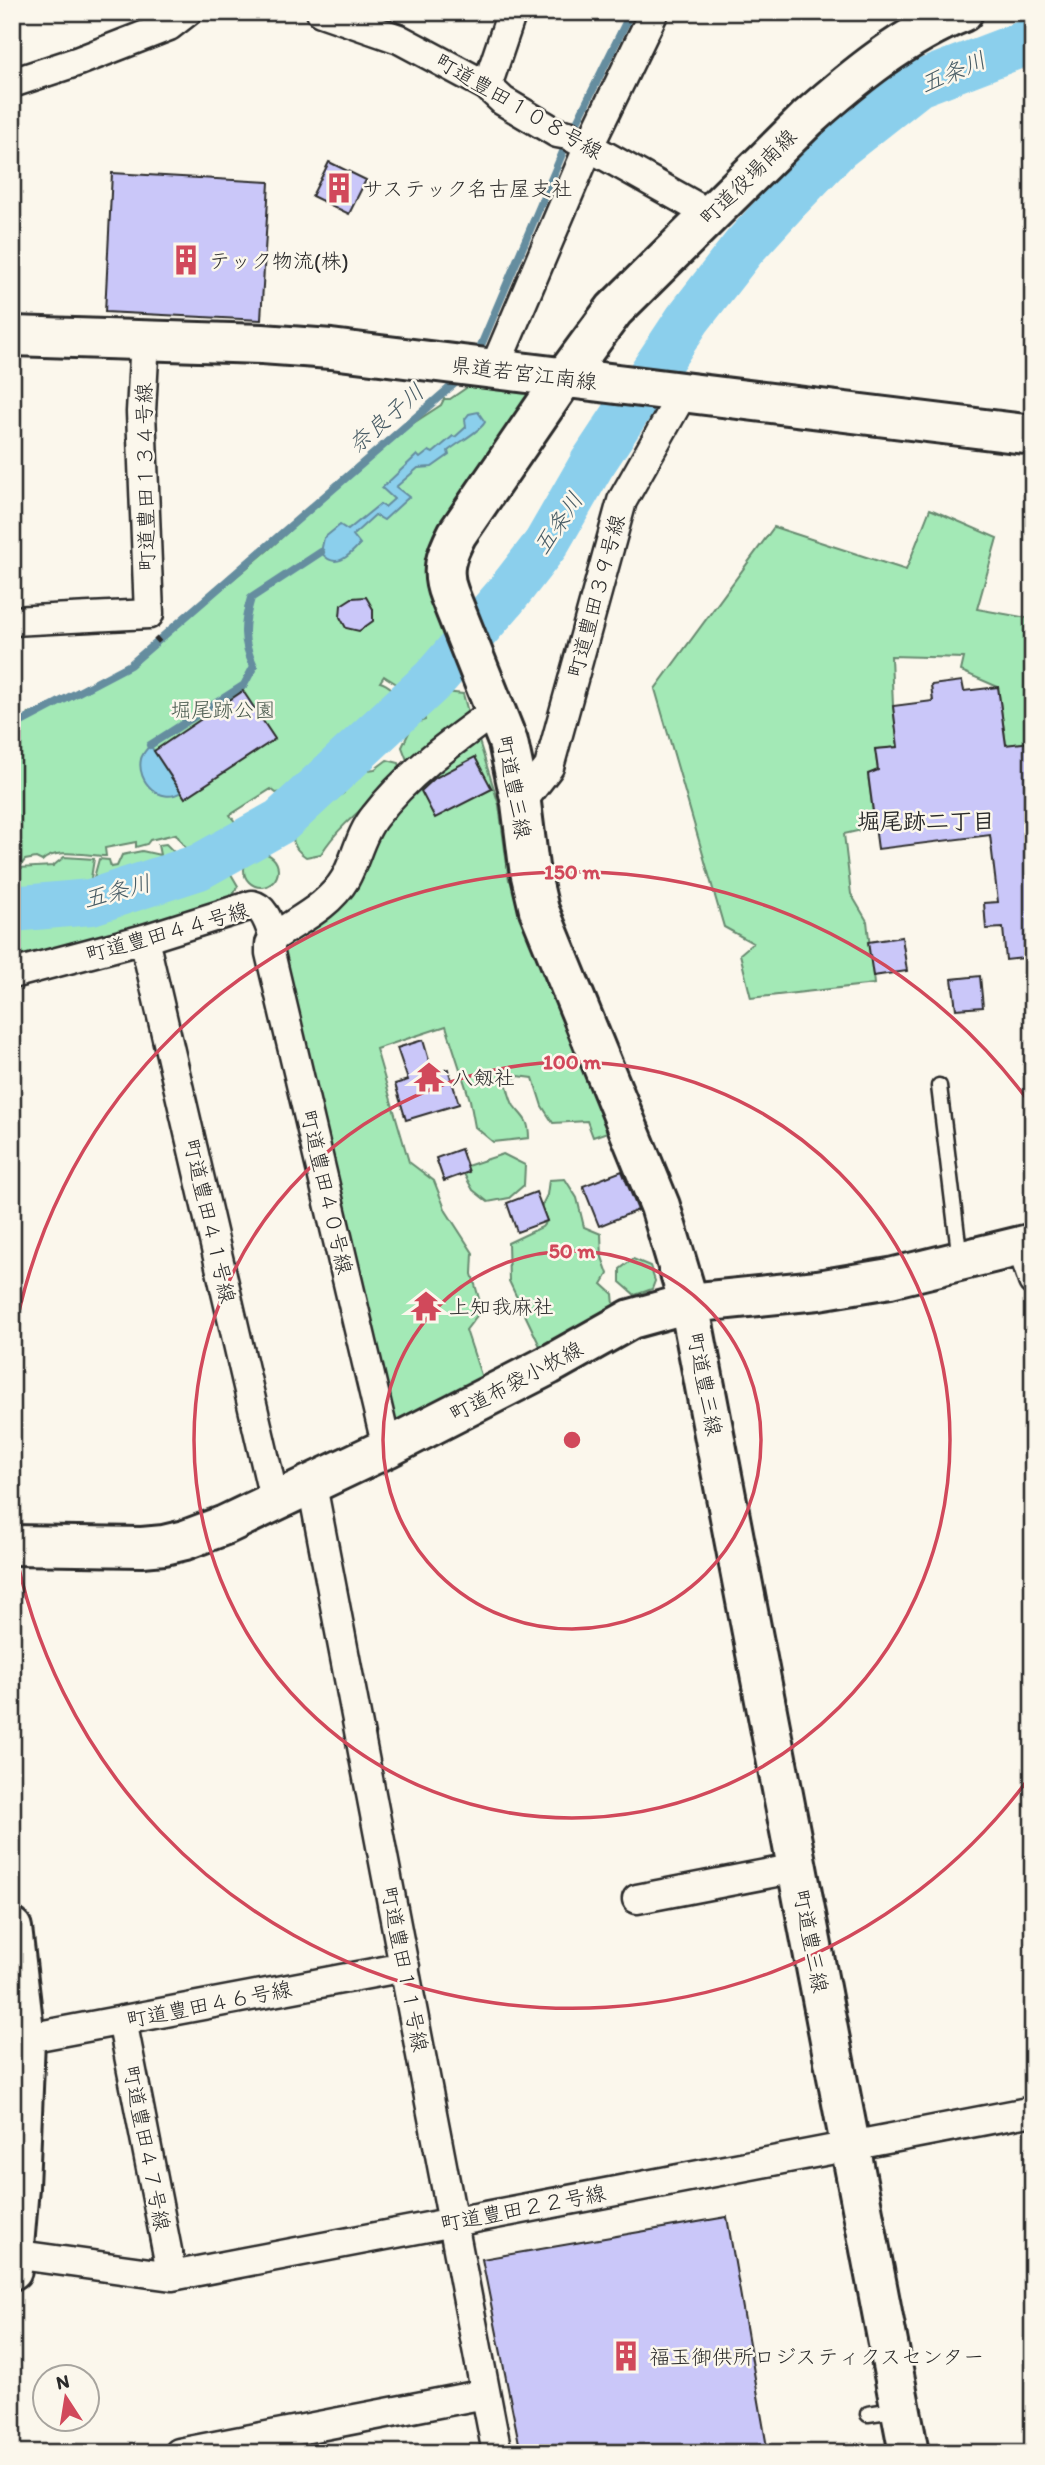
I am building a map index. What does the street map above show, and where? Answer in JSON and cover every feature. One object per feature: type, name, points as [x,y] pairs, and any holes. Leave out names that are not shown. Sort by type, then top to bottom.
[{"type":"street","points":[[12,83],[79,61],[169,26],[187,12]]},
{"type":"street","name":"町道豊田１０８号線","points":[[321,12],[399,39],[487,86],[503,101],[558,133],[579,141],[711,215]]},
{"type":"street","points":[[487,86],[512,12]]},
{"type":"street","points":[[494,369],[579,141],[654,12]]},
{"type":"street","name":"町道役場南線","points":[[570,378],[622,301],[808,118],[846,85],[902,45],[963,12]]},
{"type":"street","name":"県道若宮江南線","points":[[12,336],[304,347],[1033,435]]},
{"type":"street","name":"町道豊田１３４号線","points":[[12,621],[149,614],[141,412],[145,339]]},
{"type":"street","name":"町道豊三線","points":[[570,378],[457,534],[444,565],[444,580],[508,742],[521,803],[528,867],[539,910],[660,1206],[689,1303],[850,2147],[885,2412],[909,2453]]},
{"type":"street","name":"町道豊田３９号線","points":[[521,803],[549,767],[622,501],[680,392]]},
{"type":"street","name":"町道豊田４４号線","points":[[12,974],[144,939],[252,905],[263,911],[274,937],[330,899],[344,880],[372,819],[398,788],[492,700]]},
{"type":"street","name":"町道豊田４０号線","points":[[274,937],[270,944],[270,953],[387,1448]]},
{"type":"street","name":"町道豊田４１号線","points":[[144,939],[275,1503]]},
{"type":"street","name":"町道布袋小牧線","points":[[12,1545],[164,1545],[225,1525],[387,1448],[549,1365],[631,1319],[689,1303],[818,1290],[961,1262],[1029,1257]]},
{"type":"street","name":"町道豊田１１号線","points":[[312,1485],[496,2453]]},
{"type":"street","points":[[637,1899],[797,1868]]},
{"type":"street","points":[[12,1927],[19,2040],[13,2259]]},
{"type":"street","name":"町道豊田４６号線","points":[[19,2040],[405,1967]]},
{"type":"street","name":"町道豊田４７号線","points":[[122,2020],[172,2276]]},
{"type":"street","name":"町道豊田２２号線","points":[[13,2259],[172,2276],[1033,2111]]},
{"type":"street","points":[[179,2453],[485,2394]]},
{"type":"lane","points":[[939,1086],[961,1262]]},
{"type":"green space","name":"堀尾跡公園","points":[[494,369],[564,378],[457,534],[453,633],[449,651],[430,660],[423,683],[411,693],[384,676],[380,682],[401,696],[393,707],[375,712],[369,727],[354,737],[340,761],[329,770],[316,771],[305,789],[276,793],[271,789],[230,815],[241,830],[217,851],[212,864],[196,872],[184,868],[174,881],[112,876],[108,888],[93,881],[99,859],[109,860],[111,867],[117,866],[122,855],[142,851],[160,855],[158,845],[166,844],[175,853],[173,861],[182,863],[192,853],[176,834],[150,840],[147,844],[136,847],[136,842],[105,848],[106,856],[55,854],[42,861],[36,858],[25,860],[19,868],[53,866],[64,857],[94,859],[89,891],[61,899],[12,903],[12,723],[16,721],[18,724],[27,719],[29,713],[36,715],[130,665],[268,550],[389,439],[441,405],[444,399],[450,399]]},
{"type":"green space","points":[[930,509],[997,538],[977,609],[1033,619],[1033,758],[1030,742],[1006,745],[998,687],[961,671],[964,658],[891,656],[898,747],[875,750],[878,770],[868,775],[875,827],[844,834],[851,894],[867,921],[874,984],[751,998],[740,954],[753,943],[724,927],[655,689],[774,527],[906,570]]},
{"type":"green space","points":[[445,692],[463,694],[468,712],[417,761],[407,760],[402,747],[413,724],[425,720],[424,711],[429,699]]},
{"type":"green space","points":[[479,741],[499,805],[509,880],[517,884],[628,1125],[593,1137],[587,1121],[553,1123],[542,1106],[533,1078],[518,1076],[506,1082],[513,1104],[527,1123],[529,1138],[493,1142],[475,1127],[470,1100],[446,1026],[376,1049],[409,1162],[434,1181],[446,1211],[473,1253],[472,1274],[482,1309],[466,1330],[488,1396],[387,1448],[280,956],[286,943],[382,821],[434,761]]},
{"type":"green space","points":[[387,760],[399,763],[402,773],[338,831],[321,854],[306,857],[296,848],[293,838],[304,821],[344,793],[345,782],[360,771],[375,769]]},
{"type":"green space","points":[[261,853],[273,858],[278,870],[273,882],[261,887],[249,882],[244,870],[249,858]]},
{"type":"green space","points":[[218,868],[231,874],[238,886],[219,914],[12,966],[12,916],[33,920],[37,912],[82,913],[96,907],[124,907],[130,896],[148,901],[167,887],[191,890],[191,880]]},
{"type":"green space","points":[[503,1154],[525,1165],[524,1185],[509,1198],[488,1202],[473,1190],[464,1174],[468,1172],[467,1166]]},
{"type":"green space","points":[[565,1179],[577,1198],[584,1227],[601,1234],[602,1257],[608,1274],[602,1284],[613,1294],[616,1327],[549,1365],[509,1281],[508,1243],[542,1227],[547,1221],[541,1207],[547,1195],[549,1180]]},
{"type":"green space","points":[[633,1259],[650,1266],[655,1281],[652,1289],[635,1295],[620,1282],[620,1269]]},
{"type":"water","points":[[478,412],[485,422],[483,426],[448,451],[449,455],[432,467],[418,468],[396,487],[409,497],[384,520],[375,515],[353,535],[360,544],[351,553],[337,561],[326,558],[321,552],[324,538],[340,525],[348,530],[380,504],[385,507],[394,499],[382,488],[417,455],[420,458],[429,451],[433,453],[455,437],[466,427],[465,419],[469,414]]},
{"type":"water","points":[[150,745],[181,792],[166,796],[146,783],[140,768],[143,753]]},
{"type":"building","name":"サステック名古屋支社","points":[[329,162],[366,180],[349,214],[312,196]]},
{"type":"building","name":"テック物流(株)","points":[[112,173],[269,182],[261,320],[105,312]]},
{"type":"building","points":[[366,597],[373,609],[373,621],[359,631],[346,628],[340,617],[341,605],[352,598]]},
{"type":"building","points":[[962,681],[964,691],[998,687],[1006,745],[1031,742],[1033,957],[1006,960],[1003,928],[986,929],[984,903],[998,902],[990,835],[878,849],[868,774],[878,770],[875,749],[898,747],[893,706],[933,701],[931,685]]},
{"type":"building","points":[[243,691],[275,739],[185,798],[154,751]]},
{"type":"building","points":[[475,757],[492,789],[435,818],[421,791],[435,778]]},
{"type":"building","points":[[902,937],[907,971],[873,976],[868,942]]},
{"type":"building","points":[[980,976],[983,1007],[956,1009],[952,979]]},
{"type":"building","name":"八剱社","points":[[423,1040],[433,1074],[448,1069],[459,1104],[406,1120],[395,1084],[408,1080],[397,1048]]},
{"type":"building","points":[[461,1149],[469,1172],[444,1181],[436,1158]]},
{"type":"building","points":[[622,1171],[638,1210],[599,1226],[583,1186]]},
{"type":"building","points":[[536,1192],[547,1221],[517,1232],[507,1203]]},
{"type":"building","name":"福玉御供所ロジスティクスセンター","points":[[727,2217],[768,2453],[521,2453],[482,2259]]},
{"type":"waterway","name":"奈良子川","points":[[476,357],[568,140],[631,12]]},
{"type":"waterway","name":"五条川","points":[[12,909],[91,902],[199,867],[281,821],[434,679],[505,597],[546,544],[592,464],[688,319],[744,247],[837,148],[918,84],[1033,40]]},
{"type":"waterway","name":"奈良子川","points":[[12,727],[130,665],[461,378]]},
{"type":"waterway","points":[[150,745],[244,685],[254,666],[247,649],[245,633],[251,598],[321,552]]},
{"type":"place","name":"サステック名古屋支社","points":[[339,188]]},
{"type":"place","name":"テック物流(株)","points":[[186,260]]},
{"type":"place","name":"八剱社","points":[[429,1077]]},
{"type":"place","name":"上知我麻社","points":[[426,1306]]},
{"type":"place","name":"福玉御供所ロジスティクスセンター","points":[[626,2356]]},
{"type":"district","name":"堀尾跡二丁目","points":[[926,821]]}]
